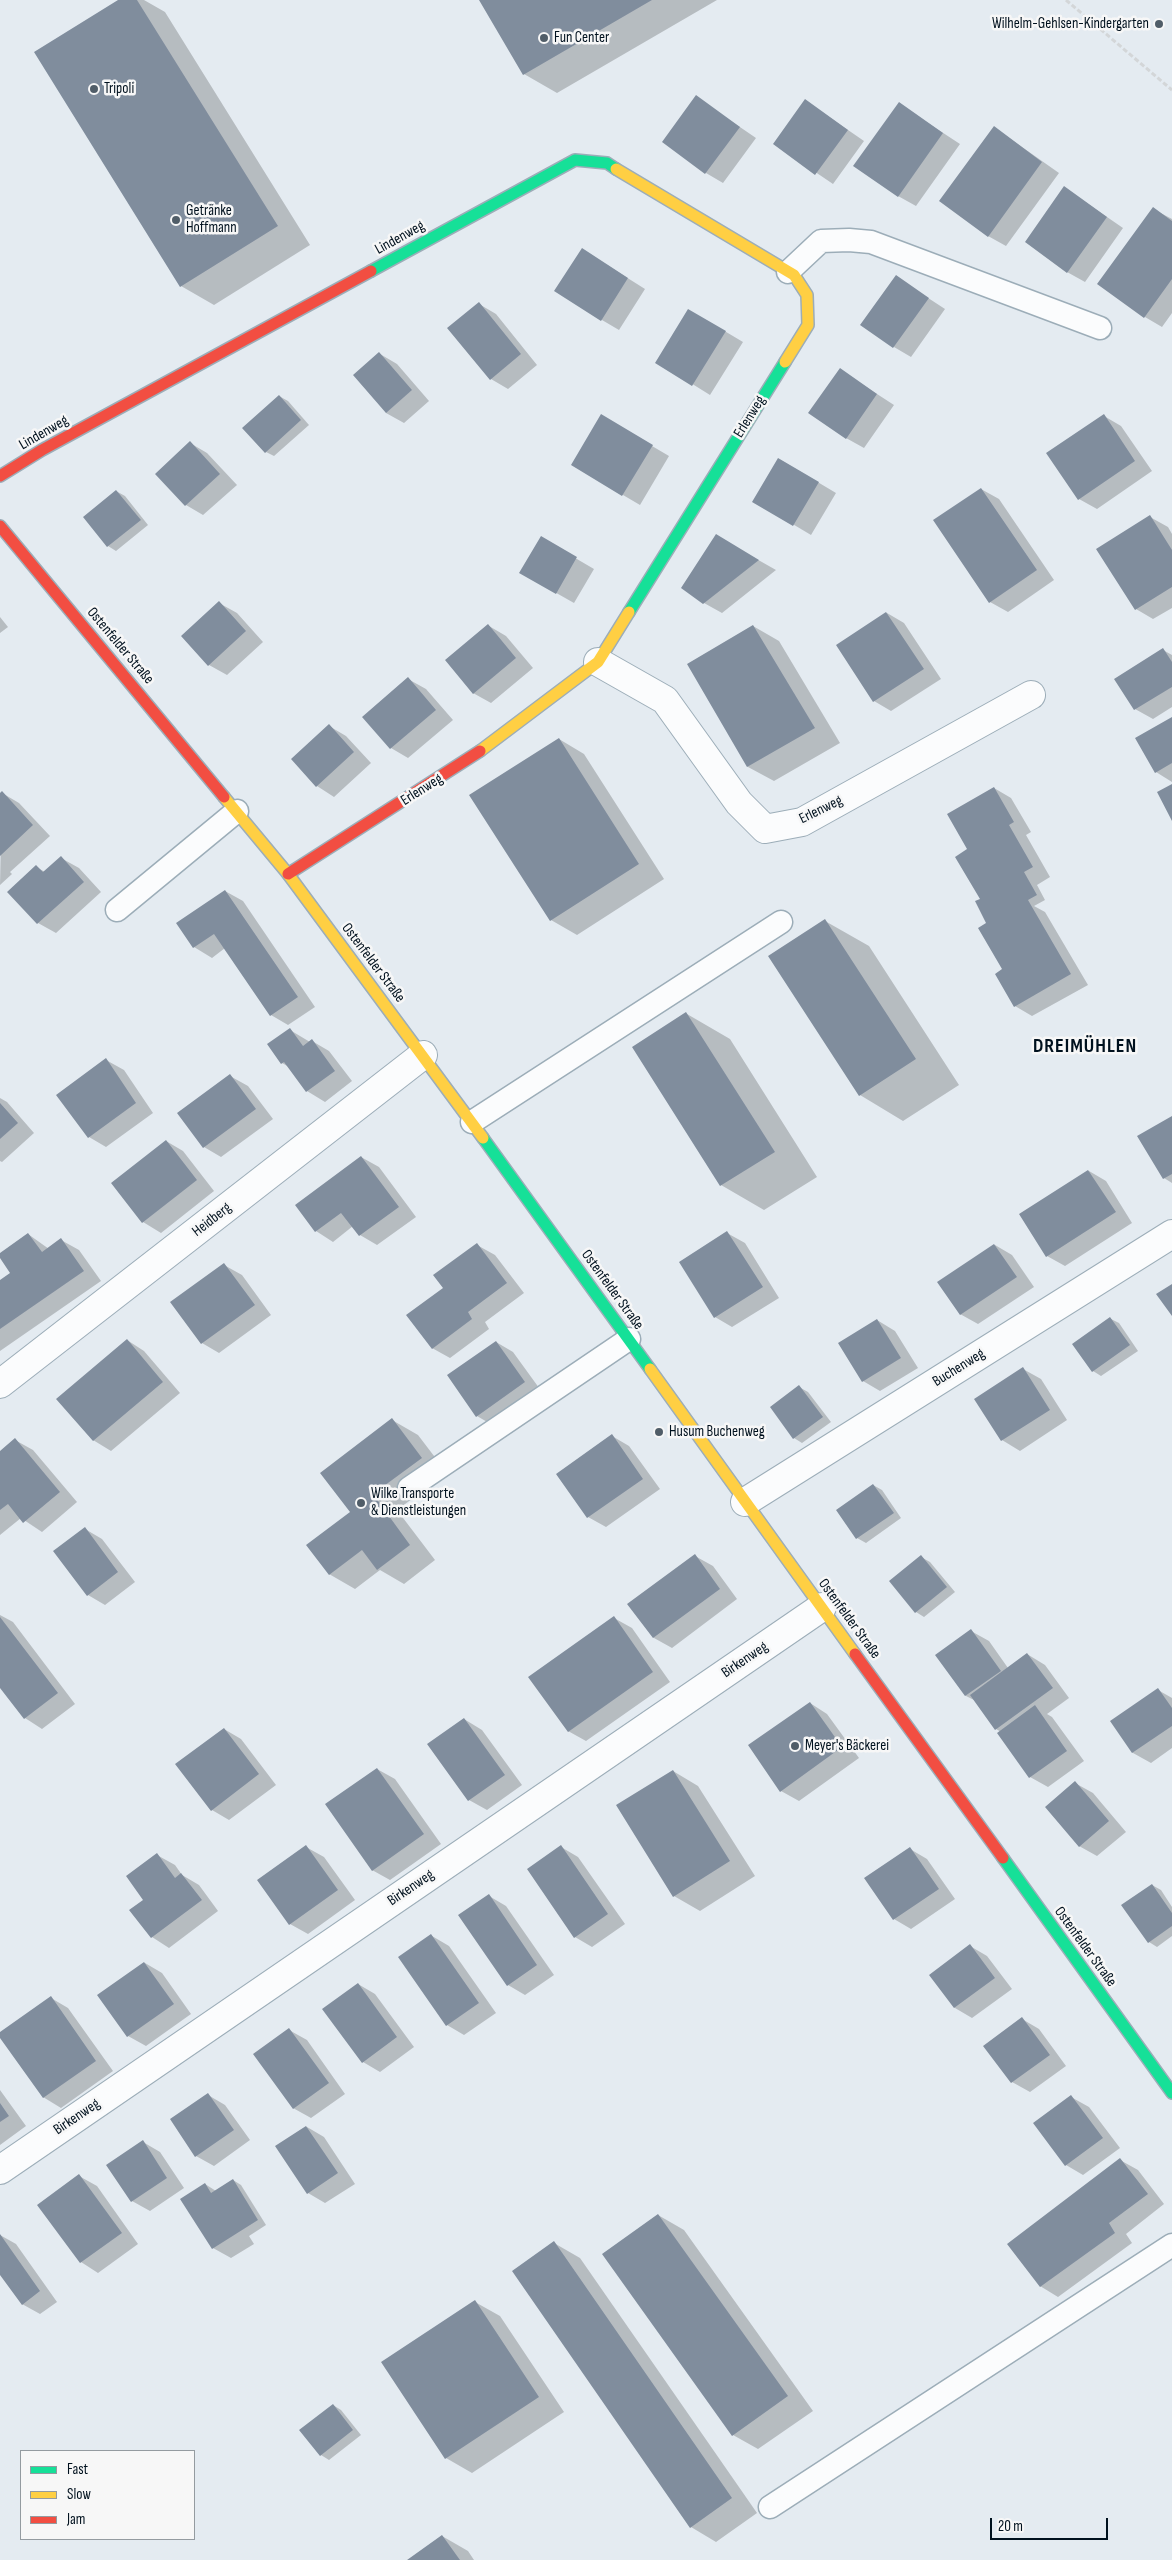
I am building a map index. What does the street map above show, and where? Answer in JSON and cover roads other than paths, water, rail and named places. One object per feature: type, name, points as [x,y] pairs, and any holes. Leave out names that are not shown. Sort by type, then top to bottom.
[{"type":"main road","name":"Lindenweg","points":[[0,476],[42,450],[576,160],[607,163],[794,275],[807,295]]},
{"type":"main road","name":"Erlenweg","points":[[288,874],[465,762],[598,662],[808,325],[807,295]]},
{"type":"main road","name":"Ostenfelder Straße","points":[[0,526],[288,874],[472,1122],[1172,2093]]},
{"type":"street","name":"Erlenweg","points":[[598,662],[665,700],[739,803],[765,829],[802,822],[1031,695]]},
{"type":"street","name":"Heidberg","points":[[0,1384],[423,1055]]},
{"type":"street","name":"Buchenweg","points":[[745,1502],[1172,1234]]},
{"type":"street","name":"Birkenweg","points":[[0,2170],[822,1607]]},
{"type":"lane","points":[[788,272],[821,241],[849,240],[871,242],[1100,328]]},
{"type":"lane","points":[[117,910],[237,811]]},
{"type":"lane","points":[[472,1122],[781,922]]},
{"type":"lane","points":[[409,1488],[628,1339]]},
{"type":"lane","points":[[770,2507],[1172,2244]]},
{"type":"place","name":"Wilhelm-Gehlsen-Kindergarten","points":[[1159,24]]},
{"type":"place","name":"Fun Center","points":[[544,38]]},
{"type":"place","name":"Tripoli","points":[[94,89]]},
{"type":"place","name":"Getränke Hoffmann","points":[[176,220]]},
{"type":"place","name":"Husum Buchenweg","points":[[659,1432]]},
{"type":"place","name":"Wilke Transporte & Dienstleistungen","points":[[361,1503]]},
{"type":"place","name":"Meyer's Bäckerei","points":[[795,1746]]},
{"type":"district","name":"DREIMÜHLEN","points":[[1085,1047]]}]
